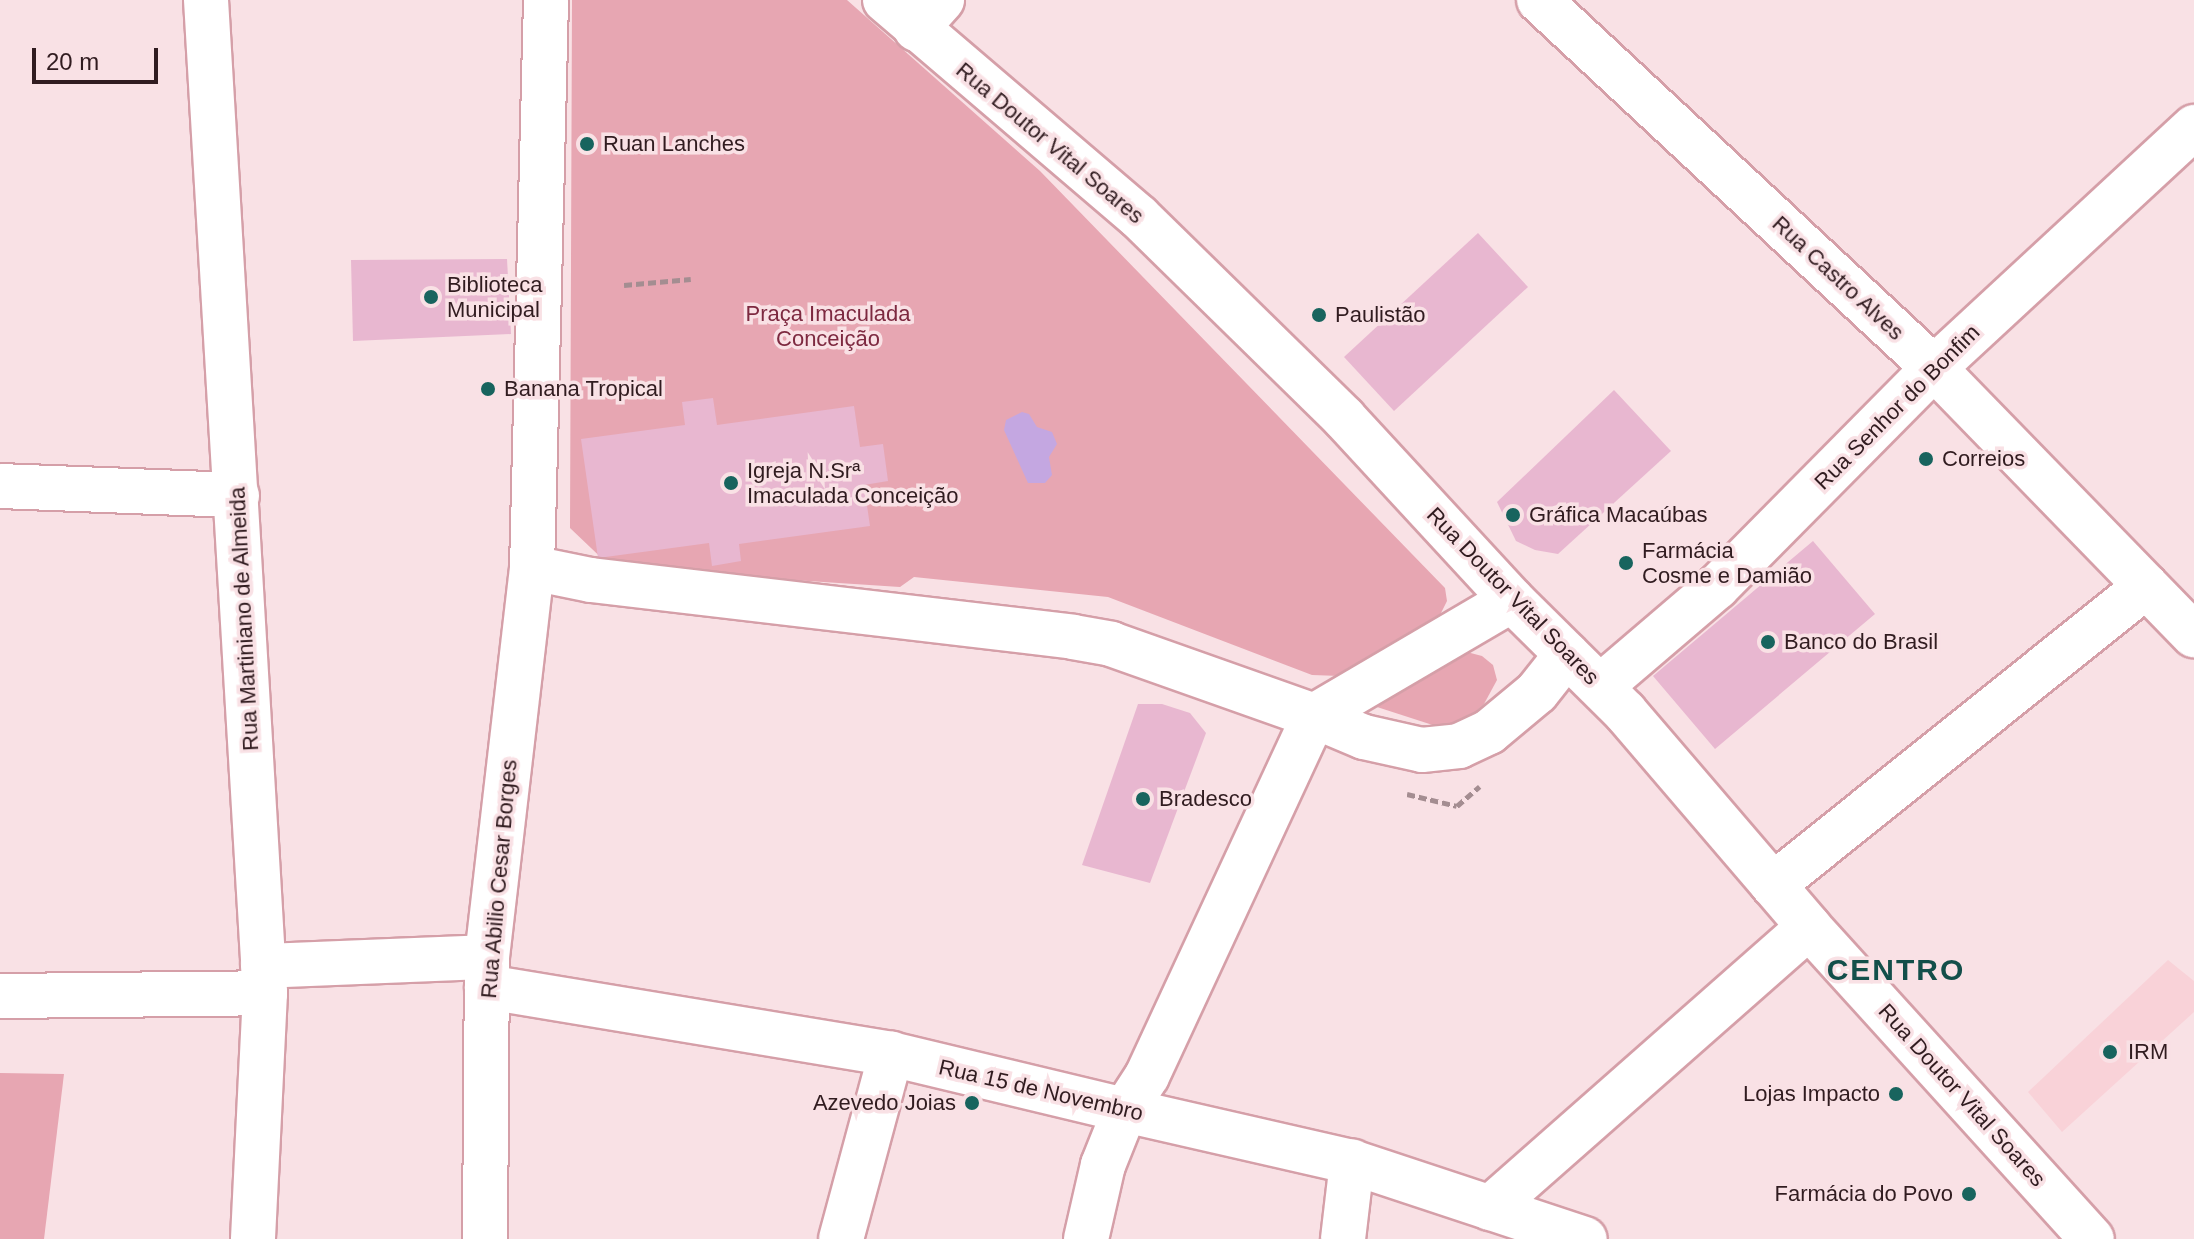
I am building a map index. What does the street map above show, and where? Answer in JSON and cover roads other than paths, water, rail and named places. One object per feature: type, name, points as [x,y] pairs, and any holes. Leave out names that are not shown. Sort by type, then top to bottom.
[{"type":"street","name":"Rua Martiniano de Almeida","points":[[206,0],[264,980],[253,1239]]},
{"type":"street","name":"Rua Abilio Cesar Borges","points":[[485,1239],[487,972],[532,568],[546,0]]},
{"type":"street","name":"Rua Doutor Vital Soares","points":[[885,0],[929,15],[1344,418],[1512,600],[1601,686],[1809,927],[2092,1239]]},
{"type":"street","name":"Rua Castro Alves","points":[[1539,0],[1934,368],[2194,635]]},
{"type":"street","name":"Rua Senhor do Bonfim","points":[[1601,686],[1717,587],[1934,368],[2185,150]]},
{"type":"street","points":[[0,486],[237,495]]},
{"type":"street","points":[[532,568],[591,580],[1111,644],[1314,716],[1364,737],[1422,750],[1459,746],[1489,732],[1537,692],[1567,654]]},
{"type":"street","points":[[1773,885],[2146,586]]},
{"type":"street","points":[[1086,1239],[1103,1165],[1125,1110],[1147,1076],[1314,716],[1512,600]]},
{"type":"street","points":[[1490,1208],[1809,927]]},
{"type":"street","name":"Rua 15 de Novembro","points":[[0,996],[264,980],[487,972],[891,1054],[1352,1162],[1585,1239]]},
{"type":"street","points":[[841,1239],[891,1054]]},
{"type":"street","points":[[1343,1239],[1352,1162]]},
{"type":"place","name":"Ruan Lanches","points":[[587,144]]},
{"type":"place","name":"Biblioteca Municipal","points":[[431,297]]},
{"type":"place","name":"Paulistão","points":[[1319,315]]},
{"type":"place","name":"Banana Tropical","points":[[488,389]]},
{"type":"place","name":"Correios","points":[[1926,459]]},
{"type":"place","name":"Igreja N.Srª Imaculada Conceição","points":[[731,483]]},
{"type":"place","name":"Gráfica Macaúbas","points":[[1513,515]]},
{"type":"place","name":"Farmácia Cosme e Damião","points":[[1626,563]]},
{"type":"place","name":"Banco do Brasil","points":[[1768,642]]},
{"type":"place","name":"Bradesco","points":[[1143,799]]},
{"type":"place","name":"IRM","points":[[2110,1052]]},
{"type":"place","name":"Lojas Impacto","points":[[1896,1094]]},
{"type":"place","name":"Azevedo Joias","points":[[972,1103]]},
{"type":"place","name":"Farmácia do Povo","points":[[1969,1194]]},
{"type":"district","name":"CENTRO","points":[[1896,970]]},
{"type":"park label","name":"Praça Imaculada Conceição","points":[[828,326]]}]
